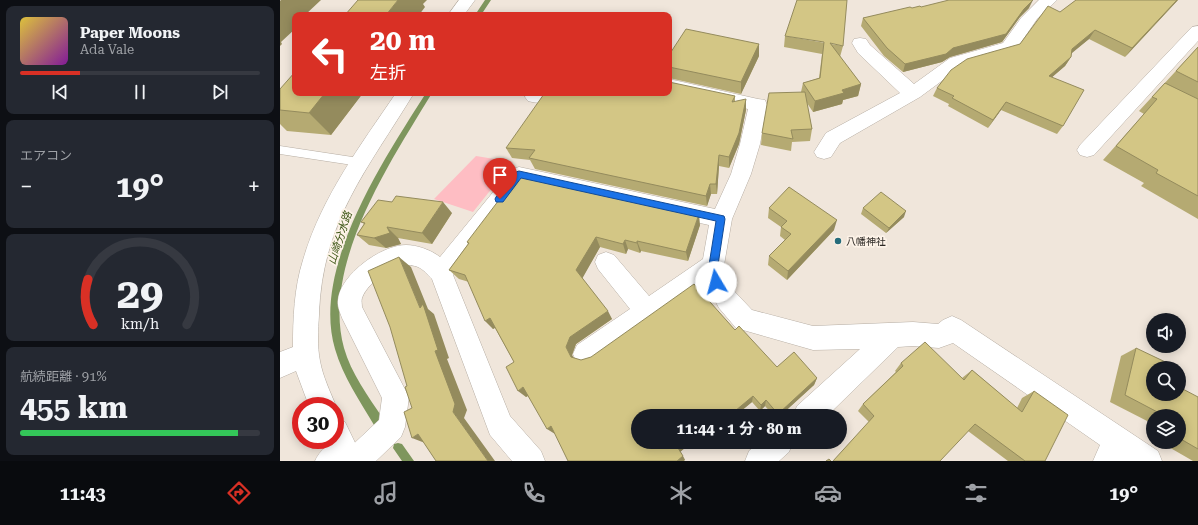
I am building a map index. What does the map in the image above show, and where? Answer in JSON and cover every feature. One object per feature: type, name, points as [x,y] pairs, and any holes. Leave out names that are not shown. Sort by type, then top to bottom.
[{"type":"street","points":[[458,12],[467,0]]},
{"type":"street","points":[[824,152],[833,138],[914,93],[956,62],[1009,47],[1029,16],[1049,0]]},
{"type":"street","points":[[1087,150],[1153,90],[1198,31]]},
{"type":"street","points":[[860,43],[864,49],[903,86],[914,93]]},
{"type":"street","points":[[672,86],[758,105],[750,144],[741,174],[721,219],[713,265],[716,282],[727,300],[745,320],[813,338],[912,334],[939,336],[945,334],[952,328],[1112,450],[1148,461]]},
{"type":"street","points":[[318,397],[306,355],[305,316],[308,286],[313,260],[322,230],[344,186],[402,96]]},
{"type":"street","points":[[534,97],[571,96]]},
{"type":"street","points":[[441,273],[519,175],[721,219]]},
{"type":"street","points":[[341,452],[391,427],[396,397],[350,310],[350,298],[359,283],[373,269],[387,261],[404,255],[421,257],[432,264],[441,273],[500,425],[531,461]]},
{"type":"street","points":[[606,262],[648,311]]},
{"type":"street","points":[[586,354],[713,265]]},
{"type":"street","points":[[814,409],[892,336]]},
{"type":"street","points":[[280,365],[306,355]]},
{"type":"street","points":[[759,461],[772,449]]},
{"type":"lane","points":[[280,150],[359,162]]},
{"type":"shaded area","points":[[476,156],[513,162],[473,212],[434,199]]},
{"type":"building","points":[[358,0],[398,0],[388,12],[348,12]]},
{"type":"building","points":[[797,0],[847,0],[843,46],[830,43],[861,84],[842,90],[844,93],[815,101],[803,83],[820,78],[824,42],[785,36]]},
{"type":"building","points":[[949,0],[1033,0],[1024,9],[1006,34],[953,48],[946,54],[905,64],[887,48],[863,18],[910,7],[921,7]]},
{"type":"building","points":[[1076,0],[1177,0],[1132,48],[1095,30],[1072,49],[1071,57],[1049,76],[1084,90],[1063,126],[1006,102],[993,120],[952,98],[954,96],[937,88],[951,70],[967,59],[1020,44],[1048,6],[1060,12]]},
{"type":"building","points":[[686,29],[759,44],[741,82],[672,68],[672,50]]},
{"type":"building","points":[[1198,47],[1198,82],[1176,71]]},
{"type":"building","points":[[292,75],[292,96],[323,96],[309,113],[280,110],[280,89]]},
{"type":"building","points":[[672,83],[735,96],[732,102],[746,99],[739,133],[729,157],[719,155],[716,184],[710,184],[706,196],[529,158],[535,150],[506,148],[543,96],[672,96]]},
{"type":"building","points":[[1165,83],[1198,99],[1198,196],[1156,173],[1158,170],[1116,146],[1157,99],[1152,97]]},
{"type":"building","points":[[805,92],[812,129],[791,130],[793,139],[762,133],[769,93]]},
{"type":"building","points":[[518,175],[699,214],[686,252],[637,241],[637,243],[625,240],[623,244],[596,237],[576,270],[608,311],[570,337],[566,347],[571,357],[581,360],[591,357],[694,284],[735,330],[739,326],[777,367],[794,352],[817,378],[783,409],[774,409],[766,400],[761,405],[753,396],[737,409],[631,409],[631,449],[679,449],[683,456],[677,461],[568,461],[551,426],[547,429],[523,387],[518,391],[506,367],[514,362],[490,318],[485,321],[465,275],[449,270],[469,243],[467,242]]},
{"type":"building","points":[[789,187],[837,220],[788,271],[769,256],[791,234],[781,227],[787,221],[769,208]]},
{"type":"building","points":[[881,192],[906,211],[889,228],[863,208]]},
{"type":"building","points":[[396,196],[443,202],[422,233],[387,227],[390,233],[374,238],[357,235],[365,223],[361,222],[378,200],[392,202]]},
{"type":"building","points":[[399,257],[420,308],[423,304],[438,350],[435,351],[455,404],[453,412],[488,461],[436,461],[418,434],[412,438],[404,412],[412,408],[405,387],[407,386],[390,327],[368,271]]},
{"type":"building","points":[[925,342],[964,380],[972,370],[1022,412],[1034,391],[1068,415],[1045,461],[1025,461],[975,424],[940,461],[833,461],[844,449],[847,449],[847,446],[874,416],[863,404],[903,366],[901,363]]},
{"type":"building","points":[[1136,348],[1163,361],[1146,361],[1146,401],[1186,401],[1186,391],[1198,397],[1198,449],[1186,442],[1186,409],[1152,409],[1125,395]]},
{"type":"waterway","name":"山崎分水路","points":[[480,12],[488,0]]},
{"type":"waterway","name":"山崎分水路","points":[[378,421],[353,381],[343,360],[336,330],[335,315],[339,280],[345,254],[375,183],[427,96]]},
{"type":"waterway","name":"山崎分水路","points":[[398,448],[409,461]]},
{"type":"place","name":"八幡神社","points":[[838,241]]},
{"type":"route","points":[[500,199],[519,175],[721,219],[713,265],[716,282]]}]
